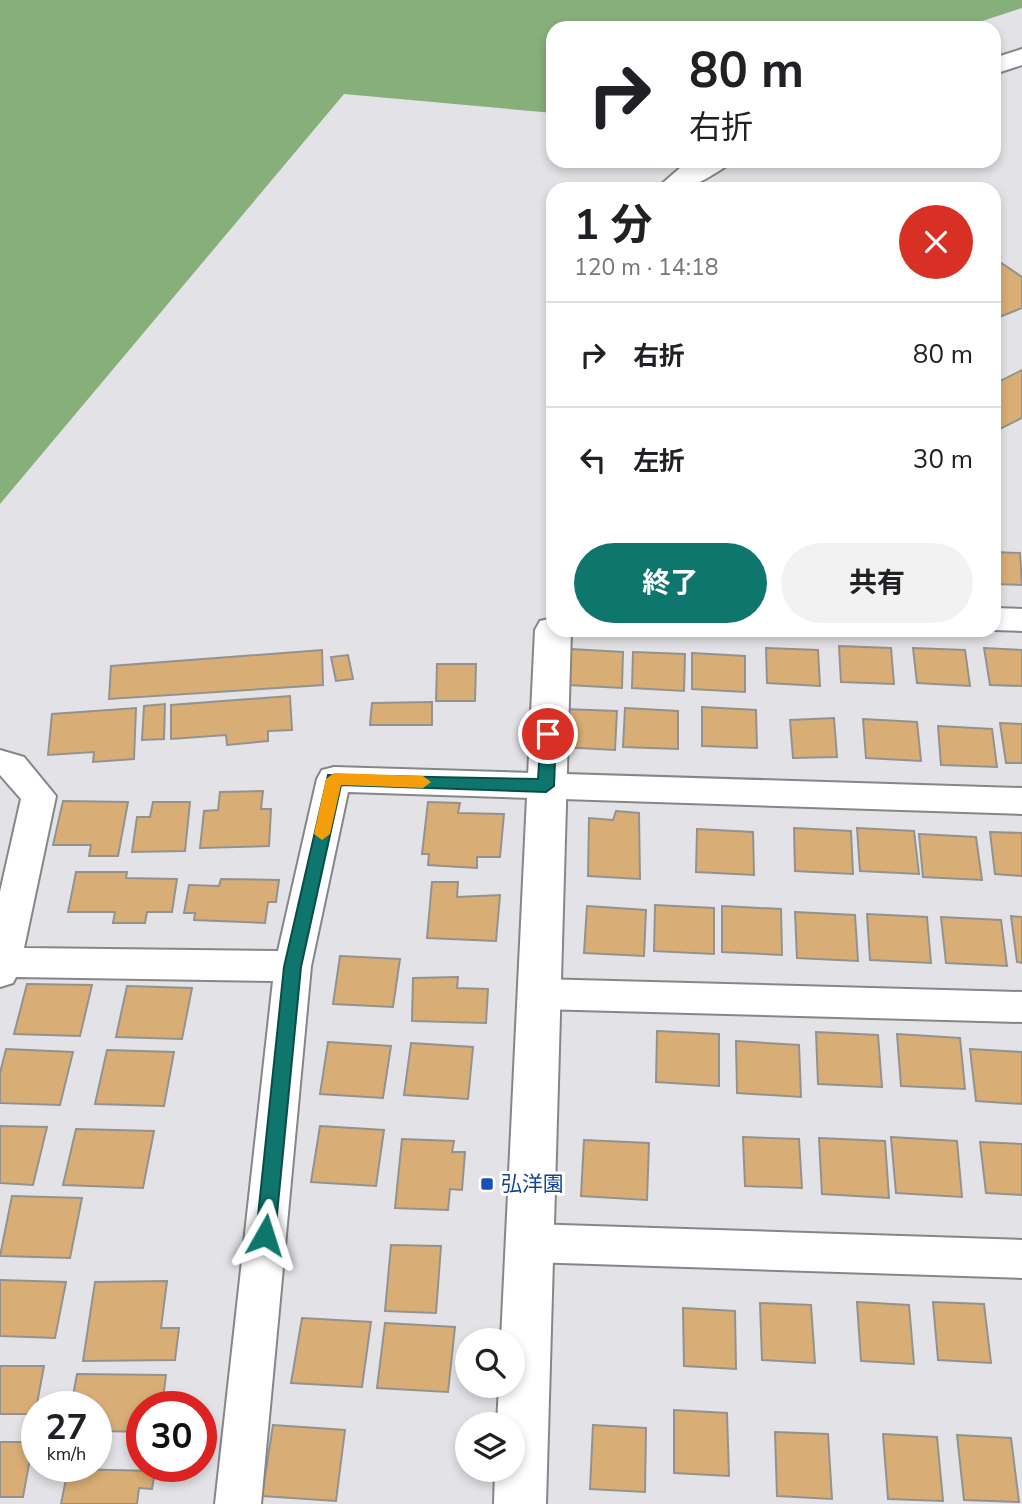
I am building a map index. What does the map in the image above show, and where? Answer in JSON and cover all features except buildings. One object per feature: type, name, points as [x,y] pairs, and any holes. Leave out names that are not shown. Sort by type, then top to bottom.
[{"type":"street","points":[[1001,64],[1022,57]]},
{"type":"street","points":[[679,182],[702,168]]},
{"type":"street","points":[[1001,620],[1022,620]]},
{"type":"street","points":[[520,1504],[553,637]]},
{"type":"street","points":[[0,762],[12,766],[39,796],[1,965],[293,967]]},
{"type":"street","points":[[238,1504],[293,967],[334,779],[1022,801]]},
{"type":"street","points":[[540,994],[1022,1007]]},
{"type":"street","points":[[530,1243],[1022,1259]]},
{"type":"green space","points":[[0,0],[1022,0],[1022,8],[982,21],[546,21],[546,112],[344,94],[0,504]]},
{"type":"slow traffic","points":[[322,834],[334,779],[423,782]]},
{"type":"place","name":"弘洋園","points":[[487,1184]]},
{"type":"route","points":[[265,1235],[293,967],[334,779],[546,786],[548,734]]}]
